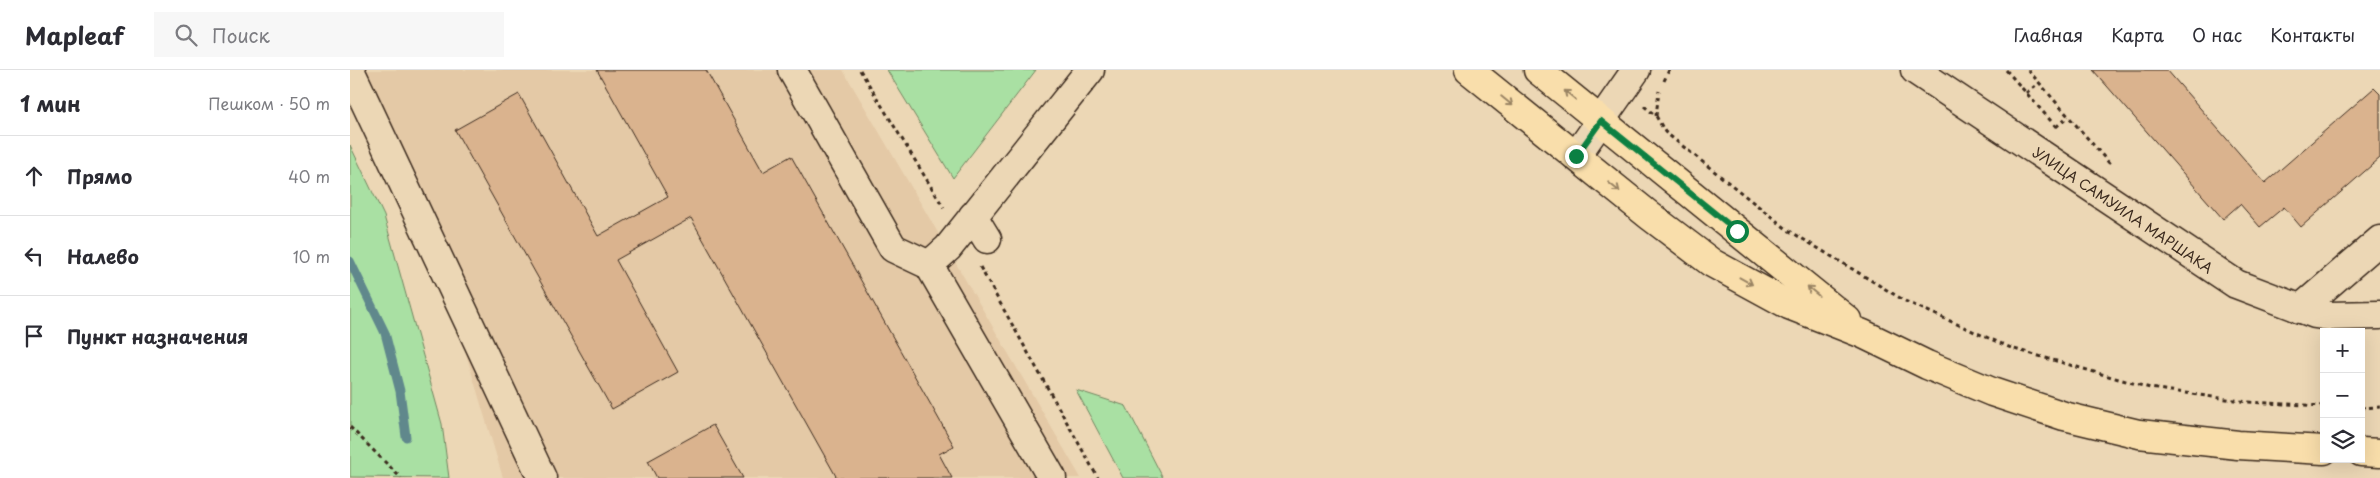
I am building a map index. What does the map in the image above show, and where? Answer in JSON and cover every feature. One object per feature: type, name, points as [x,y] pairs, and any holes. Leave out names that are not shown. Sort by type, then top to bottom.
[{"type":"main road","points":[[1469,70],[1712,263],[1789,305],[1863,334],[1927,365],[1992,392],[2064,416],[2139,434],[2238,445],[2320,450]]},
{"type":"main road","points":[[1538,70],[1863,334]]},
{"type":"main road","points":[[2365,452],[2380,453]]},
{"type":"street","points":[[350,70],[542,478]]},
{"type":"street","points":[[792,70],[893,248],[929,265],[1052,478]]},
{"type":"street","points":[[929,265],[960,220],[1090,70]]},
{"type":"street","name":"УЛИЦА САМУИЛА МАРШАКА","points":[[1915,70],[2222,276],[2246,289],[2300,309],[2329,316],[2380,316]]},
{"type":"street","points":[[1576,156],[1629,80]]},
{"type":"street","points":[[960,220],[987,239]]},
{"type":"street","points":[[2300,309],[2380,240]]},
{"type":"path","points":[[860,70],[960,220],[1098,478]]},
{"type":"path","points":[[1656,116],[1658,92],[1669,70]]},
{"type":"path","points":[[2028,70],[2112,166]]},
{"type":"path","points":[[1629,80],[1656,116],[1665,132],[1788,230],[1905,301],[2011,348],[2150,388],[2248,402],[2320,406]]},
{"type":"path","points":[[2026,93],[2039,83]]},
{"type":"path","points":[[2056,127],[2068,116]]},
{"type":"path","points":[[2365,408],[2380,407]]},
{"type":"path","points":[[350,427],[401,478]]},
{"type":"shaded area","points":[[350,70],[843,70],[1081,478],[503,478],[460,334]]},
{"type":"green space","points":[[887,70],[1036,70],[953,178]]},
{"type":"green space","points":[[350,145],[384,216],[442,424],[449,478],[350,477]]},
{"type":"green space","points":[[1076,390],[1126,406],[1163,478],[1123,478]]},
{"type":"building","points":[[597,70],[706,70],[763,172],[791,156],[954,446],[939,454],[952,478],[837,478],[691,218],[616,260],[678,372],[612,409],[455,130],[519,94],[598,236],[668,197]]},
{"type":"building","points":[[2093,70],[2167,70],[2265,183],[2374,88],[2380,94],[2380,158],[2301,227],[2284,207],[2260,227],[2240,204],[2223,219]]},
{"type":"building","points":[[713,425],[743,478],[657,478],[648,461]]},
{"type":"waterway","points":[[350,261],[385,333],[400,391],[406,437]]},
{"type":"route","points":[[1576,156],[1601,121],[1737,231]]}]
